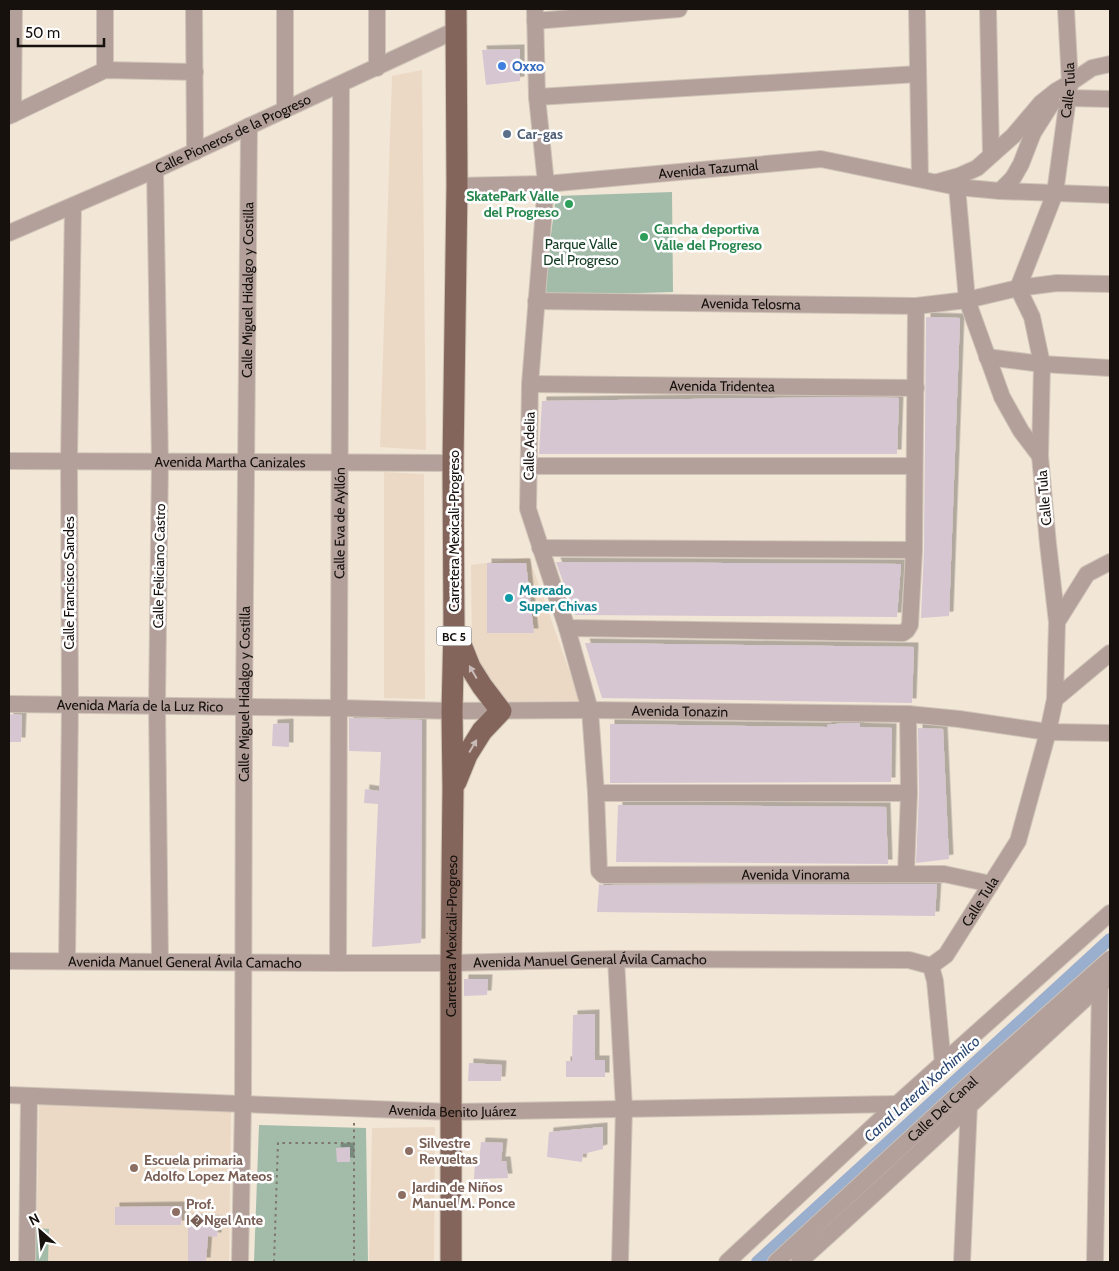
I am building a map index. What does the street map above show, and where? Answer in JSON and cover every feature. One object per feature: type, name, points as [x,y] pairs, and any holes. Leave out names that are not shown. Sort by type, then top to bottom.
[{"type":"main road","name":"Carretera Mexicali-Progreso","points":[[451,1262],[453,463],[457,186],[456,19]]},
{"type":"main road","points":[[453,788],[467,756],[482,731],[502,711],[470,667],[454,627]]},
{"type":"street","points":[[14,9],[11,115],[105,70],[194,72]]},
{"type":"street","points":[[105,9],[105,70]]},
{"type":"street","points":[[194,9],[195,152]]},
{"type":"street","points":[[285,9],[285,109]]},
{"type":"street","points":[[377,9],[377,68]]},
{"type":"street","points":[[535,15],[679,9]]},
{"type":"street","points":[[917,9],[918,74],[928,181],[959,176],[977,168],[1013,136],[1041,102],[1065,91],[1110,99]]},
{"type":"street","points":[[988,9],[991,155]]},
{"type":"street","name":"Calle Tula","points":[[932,966],[946,955],[1018,841],[1048,732],[1055,699],[1058,622],[1048,544],[1040,456],[1042,364],[1032,317],[1018,288],[1055,193],[1065,91],[1066,9]]},
{"type":"street","name":"Calle Adelia","points":[[535,15],[537,97],[546,184],[530,384],[528,509],[567,628],[590,710],[600,874]]},
{"type":"street","name":"Calle Pioneros de la Progreso","points":[[9,233],[155,170],[377,68],[456,19]]},
{"type":"street","points":[[1000,191],[1013,178],[1033,133],[1052,102],[1110,54]]},
{"type":"street","points":[[1092,68],[1110,64]]},
{"type":"street","points":[[537,97],[918,74]]},
{"type":"street","name":"Calle Eva de Ayllón","points":[[338,963],[341,84]]},
{"type":"street","name":"Calle Miguel Hidalgo y Costilla","points":[[240,1262],[243,1103],[249,126]]},
{"type":"street","name":"Avenida Tazumal","points":[[457,186],[546,184],[821,159],[957,187],[1000,191],[1110,195]]},
{"type":"street","name":"Calle Feliciano Castro","points":[[155,170],[160,462],[157,705],[160,961]]},
{"type":"street","points":[[957,187],[967,300],[1002,397],[1021,431],[1040,456]]},
{"type":"street","name":"Calle Francisco Sandes","points":[[67,961],[70,704],[69,461],[73,206]]},
{"type":"street","name":"Avenida Telosma","points":[[536,301],[916,306],[967,300],[1018,288],[1057,283],[1110,284]]},
{"type":"street","points":[[567,628],[903,633],[907,630],[910,626],[914,550],[916,306]]},
{"type":"street","points":[[987,357],[1042,364],[1110,368]]},
{"type":"street","name":"Avenida Tridentea","points":[[530,384],[916,388]]},
{"type":"street","name":"Avenida Martha Canizales","points":[[9,461],[453,463]]},
{"type":"street","points":[[529,466],[914,466]]},
{"type":"street","points":[[540,548],[914,550]]},
{"type":"street","points":[[1058,622],[1087,574],[1110,562]]},
{"type":"street","points":[[1055,699],[1110,653]]},
{"type":"street","name":"Avenida María de la Luz Rico","points":[[9,704],[452,711]]},
{"type":"street","name":"Avenida Tonazin","points":[[452,711],[590,710],[908,714],[1048,732],[1110,732]]},
{"type":"street","points":[[906,874],[909,794],[908,714]]},
{"type":"street","points":[[596,794],[909,794]]},
{"type":"street","name":"Avenida Vinorama","points":[[600,874],[944,874],[991,884]]},
{"type":"street","points":[[727,1262],[897,1104],[1110,913]]},
{"type":"street","points":[[616,959],[624,1108],[620,1262]]},
{"type":"street","name":"Avenida Manuel General Ávila Camacho","points":[[9,961],[451,963],[616,959],[909,960],[932,966]]},
{"type":"street","name":"Calle Del Canal","points":[[776,1262],[964,1089],[1102,978],[1110,959]]},
{"type":"street","points":[[932,966],[943,1064]]},
{"type":"street","points":[[799,1262],[876,1193],[1102,978]]},
{"type":"street","points":[[1095,1262],[1104,1107],[1102,978]]},
{"type":"street","points":[[962,1262],[969,1105],[964,1089]]},
{"type":"street","name":"Avenida Benito Juárez","points":[[9,1095],[452,1112],[897,1104]]},
{"type":"street","points":[[27,1262],[29,1096]]},
{"type":"path","points":[[354,1108],[354,1262]]},
{"type":"path","points":[[274,1262],[278,1143],[354,1143]]},
{"type":"shaded area","points":[[422,70],[426,450],[380,447],[392,76]]},
{"type":"shaded area","points":[[384,472],[424,474],[425,699],[384,698]]},
{"type":"shaded area","points":[[529,557],[580,701],[510,701],[498,697],[472,651],[471,565]]},
{"type":"shaded area","name":"Escuela primaria Adolfo Lopez Mateos","points":[[39,1102],[231,1109],[229,1262],[36,1262]]},
{"type":"shaded area","name":"Jardin de Niños Manuel M. Ponce","points":[[435,1127],[434,1262],[369,1262],[372,1128]]},
{"type":"green space","name":"Parque Valle Del Progreso","points":[[672,192],[673,292],[543,296],[556,196]]},
{"type":"green space","points":[[259,1125],[366,1128],[368,1262],[254,1262]]},
{"type":"green space","points":[[36,1228],[49,1229],[48,1262],[36,1262]]},
{"type":"building","name":"Oxxo","points":[[520,49],[520,81],[486,85],[482,50]]},
{"type":"building","points":[[926,317],[960,318],[949,616],[921,618],[924,550]]},
{"type":"building","points":[[899,398],[897,454],[539,454],[542,401]]},
{"type":"building","points":[[556,562],[901,564],[897,617],[575,615]]},
{"type":"building","name":"Mercado Super Chivas","points":[[487,563],[526,563],[534,633],[487,633]]},
{"type":"building","points":[[585,643],[914,647],[912,703],[602,698]]},
{"type":"building","points":[[9,714],[22,715],[21,742],[9,742]]},
{"type":"building","points":[[349,718],[422,720],[421,943],[372,947],[378,804],[364,803],[365,789],[379,791],[381,752],[349,751]]},
{"type":"building","points":[[289,723],[289,747],[272,746],[273,724]]},
{"type":"building","points":[[860,723],[860,727],[892,728],[891,782],[610,783],[610,724],[827,727],[827,725]]},
{"type":"building","points":[[918,728],[943,729],[949,859],[916,863],[919,793]]},
{"type":"building","points":[[618,805],[886,807],[888,864],[616,862]]},
{"type":"building","points":[[599,884],[937,884],[935,916],[597,912]]},
{"type":"building","points":[[464,979],[488,979],[487,995],[464,996]]},
{"type":"building","points":[[595,1014],[595,1060],[605,1060],[605,1077],[566,1077],[566,1061],[572,1061],[573,1015]]},
{"type":"building","points":[[469,1063],[502,1065],[501,1081],[468,1081]]},
{"type":"building","points":[[603,1127],[603,1149],[583,1154],[582,1162],[547,1157],[549,1132]]},
{"type":"building","points":[[481,1142],[503,1143],[501,1161],[506,1161],[508,1178],[474,1179],[475,1162],[479,1162]]},
{"type":"building","points":[[350,1147],[350,1162],[337,1162],[336,1148]]},
{"type":"building","points":[[182,1206],[181,1225],[115,1225],[115,1207]]},
{"type":"building","points":[[188,1218],[218,1220],[217,1237],[208,1236],[206,1262],[188,1262]]},
{"type":"waterway","name":"Canal Lateral Xochimilco","points":[[757,1262],[1110,939]]},
{"type":"place","name":"Oxxo","points":[[502,66]]},
{"type":"place","name":"Car-gas","points":[[507,134]]},
{"type":"place","name":"SkatePark Valle del Progreso","points":[[569,204]]},
{"type":"place","name":"Cancha deportiva Valle del Progreso","points":[[644,237]]},
{"type":"place","name":"Mercado Super Chivas","points":[[509,598]]},
{"type":"place","name":"Silvestre Revueltas","points":[[409,1151]]},
{"type":"place","name":"Escuela primaria Adolfo Lopez Mateos","points":[[134,1168]]},
{"type":"place","name":"Jardin de Niños Manuel M. Ponce","points":[[402,1195]]},
{"type":"place","name":"Prof. I�Ngel Ante","points":[[176,1212]]}]
